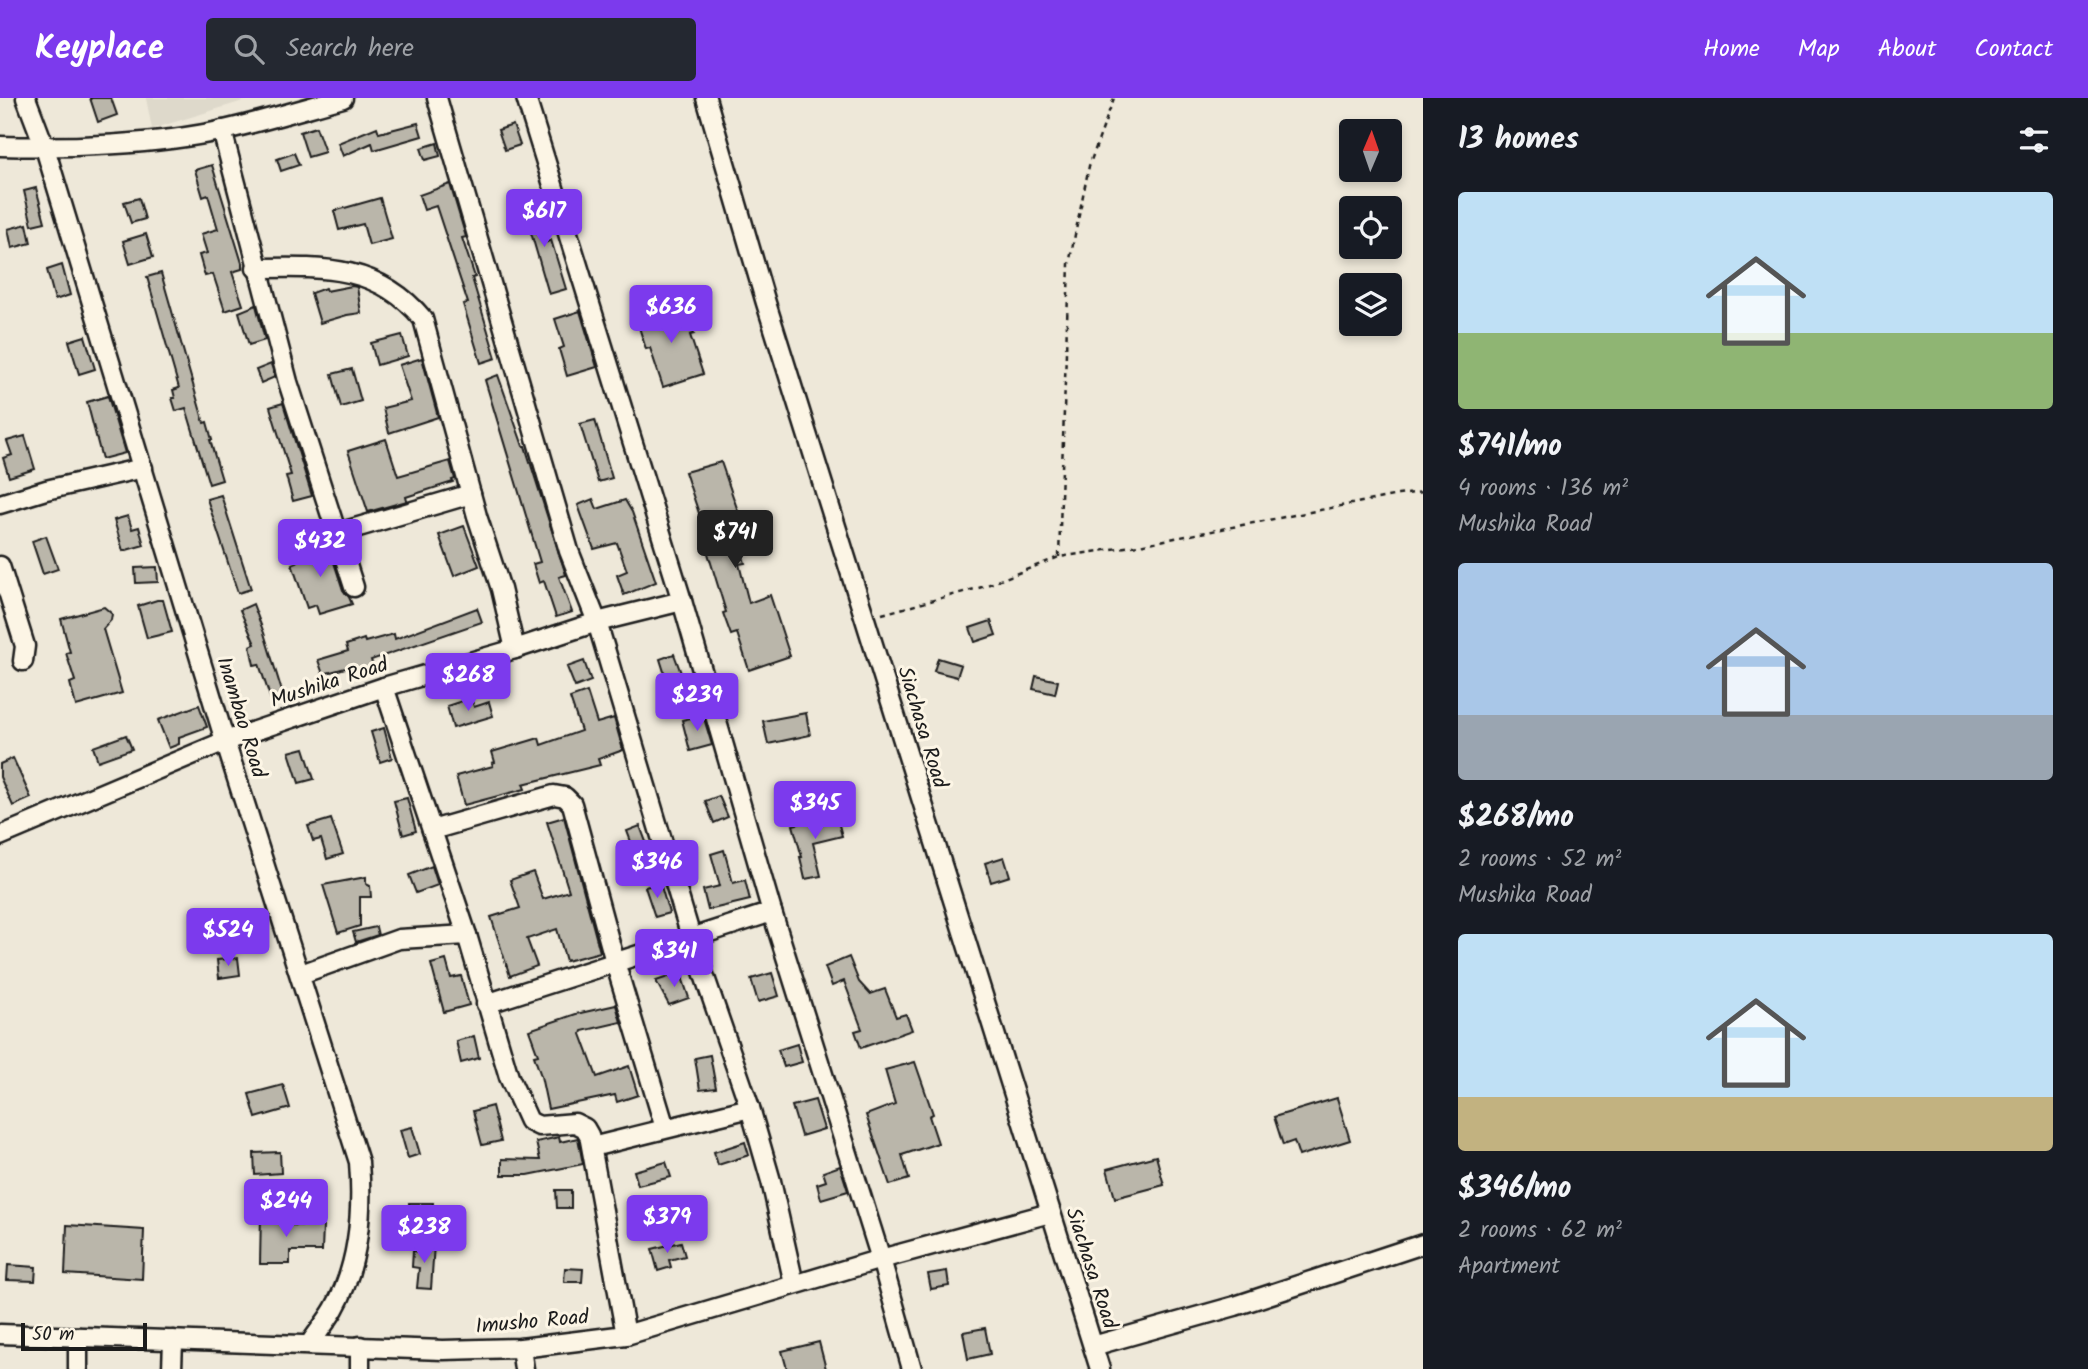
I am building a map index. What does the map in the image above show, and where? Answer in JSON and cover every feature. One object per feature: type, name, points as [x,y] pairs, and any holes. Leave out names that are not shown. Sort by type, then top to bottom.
[{"type":"street","name":"Inambao Road","points":[[26,98],[46,148],[225,741],[359,1162],[362,1194],[351,1269],[334,1309],[309,1345]]},
{"type":"street","points":[[0,146],[46,148],[140,141],[222,130],[343,98]]},
{"type":"street","points":[[437,98],[569,551],[597,622],[691,937],[750,1108],[771,1181],[793,1284]]},
{"type":"street","points":[[526,98],[682,601],[772,912],[881,1259],[912,1369]]},
{"type":"street","name":"Siachasa Road","points":[[706,98],[766,303],[1100,1369]]},
{"type":"street","points":[[222,130],[288,382],[354,587]]},
{"type":"street","points":[[256,268],[328,269],[361,275],[391,289],[408,301],[423,319],[515,649]]},
{"type":"street","points":[[0,504],[143,468]]},
{"type":"street","points":[[338,533],[471,494]]},
{"type":"street","points":[[0,566],[25,646],[23,661]]},
{"type":"street","name":"Mushika Road","points":[[0,836],[225,741],[384,687],[597,622],[682,601]]},
{"type":"street","points":[[384,687],[467,935],[509,1077],[529,1121],[539,1126],[575,1123],[584,1128],[592,1147],[626,1335]]},
{"type":"street","points":[[432,831],[554,795],[565,797],[572,804],[615,962],[666,1128]]},
{"type":"street","points":[[486,1004],[772,912]]},
{"type":"street","points":[[301,974],[399,939],[467,935]]},
{"type":"street","points":[[592,1147],[750,1108]]},
{"type":"street","name":"Imusho Road","points":[[0,1334],[443,1350],[521,1348],[626,1335],[793,1284],[1051,1213]]},
{"type":"street","points":[[1093,1346],[1235,1306],[1423,1244]]},
{"type":"street","points":[[78,1337],[78,1369]]},
{"type":"street","points":[[172,1369],[173,1340]]},
{"type":"street","points":[[360,1346],[360,1369]]},
{"type":"street","points":[[521,1348],[524,1369]]},
{"type":"path","points":[[1059,556],[1069,264],[1089,166],[1114,98]]},
{"type":"path","points":[[866,619],[982,587],[1059,556],[1139,545],[1423,492]]},
{"type":"shaded area","points":[[146,98],[253,98],[152,129]]},
{"type":"building","points":[[90,98],[111,98],[117,115],[98,122]]},
{"type":"building","points":[[418,123],[422,136],[374,150],[372,143],[343,156],[338,143],[377,127],[379,133]]},
{"type":"building","points":[[513,125],[520,145],[505,150],[498,130]]},
{"type":"building","points":[[316,127],[325,152],[308,157],[300,132]]},
{"type":"building","points":[[437,143],[440,156],[425,160],[421,148]]},
{"type":"building","points":[[294,153],[299,165],[281,171],[277,159]]},
{"type":"building","points":[[212,165],[242,263],[242,269],[232,272],[243,305],[225,311],[213,274],[205,276],[199,255],[207,253],[201,234],[218,229],[208,195],[203,197],[195,170]]},
{"type":"building","points":[[450,184],[466,237],[462,238],[475,277],[472,278],[496,358],[481,363],[463,304],[468,303],[436,206],[424,210],[419,195]]},
{"type":"building","points":[[36,188],[45,222],[32,225],[24,191]]},
{"type":"building","points":[[139,198],[145,219],[131,223],[124,202]]},
{"type":"building","points":[[380,198],[392,239],[369,245],[363,224],[339,230],[334,211]]},
{"type":"building","points":[[535,198],[547,242],[551,240],[566,289],[549,294],[522,202]]},
{"type":"building","points":[[27,224],[31,243],[12,248],[8,229]]},
{"type":"building","points":[[146,234],[153,257],[130,264],[123,241]]},
{"type":"building","points":[[62,265],[70,295],[55,300],[47,270]]},
{"type":"building","points":[[161,273],[222,480],[209,484],[186,408],[176,411],[172,398],[175,398],[173,390],[179,388],[147,277]]},
{"type":"building","points":[[357,287],[361,313],[320,323],[311,293],[325,288],[326,291]]},
{"type":"building","points":[[256,305],[265,340],[249,345],[239,312]]},
{"type":"building","points":[[684,305],[694,334],[690,335],[703,374],[663,387],[650,348],[646,349],[637,321]]},
{"type":"building","points":[[580,311],[597,367],[567,376],[559,349],[564,347],[555,319]]},
{"type":"building","points":[[402,335],[408,356],[377,365],[371,343]]},
{"type":"building","points":[[85,336],[95,369],[79,374],[69,341]]},
{"type":"building","points":[[422,358],[438,417],[389,433],[383,408],[411,401],[399,365]]},
{"type":"building","points":[[271,364],[275,377],[261,383],[256,370]]},
{"type":"building","points":[[352,369],[361,401],[341,407],[332,374]]},
{"type":"building","points":[[498,375],[525,446],[566,575],[559,577],[572,612],[556,617],[544,581],[539,583],[533,564],[540,562],[485,380]]},
{"type":"building","points":[[108,396],[125,453],[102,459],[87,402]]},
{"type":"building","points":[[283,403],[312,496],[293,501],[286,476],[291,475],[270,407]]},
{"type":"building","points":[[595,420],[612,478],[598,482],[580,424]]},
{"type":"building","points":[[25,436],[35,469],[9,477],[3,458],[12,455],[7,441]]},
{"type":"building","points":[[386,439],[398,476],[450,461],[455,479],[453,482],[406,497],[407,501],[368,512],[348,451]]},
{"type":"building","points":[[721,462],[740,517],[732,520],[745,563],[739,564],[749,603],[770,595],[790,656],[749,670],[737,633],[731,635],[723,613],[726,612],[707,550],[711,549],[685,472]]},
{"type":"building","points":[[221,495],[251,589],[238,593],[207,499]]},
{"type":"building","points":[[593,499],[597,509],[625,500],[632,512],[656,582],[624,595],[617,575],[627,571],[617,543],[594,549],[578,505]]},
{"type":"building","points":[[128,516],[132,529],[139,527],[144,545],[123,551],[114,520]]},
{"type":"building","points":[[464,526],[479,566],[454,576],[439,535]]},
{"type":"building","points":[[46,536],[58,569],[43,574],[32,541]]},
{"type":"building","points":[[327,541],[343,590],[352,604],[319,614],[316,605],[307,608],[292,564],[297,562],[294,551]]},
{"type":"building","points":[[157,567],[158,582],[136,583],[135,568]]},
{"type":"building","points":[[163,600],[172,632],[147,638],[138,606]]},
{"type":"building","points":[[253,604],[284,698],[272,703],[259,664],[254,665],[250,646],[255,644],[240,610]]},
{"type":"building","points":[[104,607],[112,614],[111,620],[103,629],[122,693],[76,706],[70,683],[75,681],[66,653],[70,652],[61,619]]},
{"type":"building","points":[[477,608],[482,622],[371,660],[373,666],[355,672],[353,666],[323,674],[318,660],[348,651],[346,645],[394,634],[395,639]]},
{"type":"building","points":[[991,621],[996,635],[975,642],[970,628]]},
{"type":"building","points":[[674,654],[681,673],[666,678],[660,659]]},
{"type":"building","points":[[938,658],[961,665],[957,677],[934,671]]},
{"type":"building","points":[[584,661],[591,681],[575,687],[567,667]]},
{"type":"building","points":[[1036,676],[1058,681],[1055,694],[1033,689]]},
{"type":"building","points":[[587,692],[597,723],[614,718],[623,750],[598,759],[600,765],[523,784],[525,789],[464,805],[456,776],[493,766],[492,763],[495,762],[492,752],[539,738],[541,745],[581,731],[570,698]]},
{"type":"building","points":[[471,698],[474,707],[489,702],[493,716],[453,728],[447,706]]},
{"type":"building","points":[[199,705],[207,727],[179,737],[179,744],[169,748],[158,720]]},
{"type":"building","points":[[806,713],[810,735],[768,744],[763,721]]},
{"type":"building","points":[[703,715],[712,745],[690,751],[682,720]]},
{"type":"building","points":[[384,728],[392,758],[380,762],[371,732]]},
{"type":"building","points":[[126,735],[132,749],[98,761],[93,747]]},
{"type":"building","points":[[304,748],[314,779],[299,783],[289,752]]},
{"type":"building","points":[[13,758],[31,798],[13,806],[0,777],[0,764]]},
{"type":"building","points":[[793,784],[799,807],[785,810],[780,787]]},
{"type":"building","points":[[719,796],[728,817],[714,823],[705,801]]},
{"type":"building","points":[[407,798],[416,831],[403,835],[394,801]]},
{"type":"building","points":[[836,814],[842,836],[813,843],[821,876],[805,879],[793,825]]},
{"type":"building","points":[[564,817],[600,952],[566,961],[557,929],[527,939],[537,966],[510,976],[491,917],[520,908],[510,880],[533,872],[543,899],[569,891],[547,822]]},
{"type":"building","points":[[331,819],[343,854],[327,859],[321,839],[313,841],[308,826]]},
{"type":"building","points":[[640,826],[646,842],[633,847],[627,831]]},
{"type":"building","points":[[724,850],[733,883],[745,880],[750,900],[708,910],[703,890],[720,886],[711,854]]},
{"type":"building","points":[[1004,857],[1010,876],[991,882],[985,863]]},
{"type":"building","points":[[432,866],[438,885],[416,893],[409,875]]},
{"type":"building","points":[[366,877],[371,897],[360,897],[360,926],[338,933],[323,885]]},
{"type":"building","points":[[660,883],[669,913],[655,917],[645,887]]},
{"type":"building","points":[[376,927],[378,935],[356,942],[353,932]]},
{"type":"building","points":[[849,957],[859,982],[870,994],[885,989],[896,1017],[906,1014],[912,1030],[861,1048],[855,1031],[862,1029],[844,981],[832,986],[825,967]]},
{"type":"building","points":[[238,958],[240,975],[219,978],[217,960]]},
{"type":"building","points":[[446,960],[451,978],[461,976],[469,1005],[444,1012],[431,964]]},
{"type":"building","points":[[683,972],[689,998],[669,1005],[656,981]]},
{"type":"building","points":[[772,973],[779,996],[758,1002],[751,979]]},
{"type":"building","points":[[616,1005],[621,1022],[582,1031],[581,1034],[597,1077],[629,1066],[638,1095],[617,1102],[615,1095],[548,1109],[534,1056],[538,1055],[529,1030],[576,1014]]},
{"type":"building","points":[[474,1036],[479,1058],[461,1063],[456,1041]]},
{"type":"building","points":[[797,1044],[802,1062],[784,1067],[778,1050]]},
{"type":"building","points":[[710,1055],[716,1088],[700,1090],[695,1058]]},
{"type":"building","points":[[915,1062],[933,1114],[929,1116],[938,1143],[902,1155],[909,1179],[890,1185],[866,1115],[895,1104],[885,1070]]},
{"type":"building","points":[[283,1085],[290,1108],[256,1118],[249,1094]]},
{"type":"building","points":[[1337,1098],[1350,1140],[1299,1156],[1294,1141],[1283,1145],[1274,1117]]},
{"type":"building","points":[[815,1100],[824,1129],[801,1136],[792,1106]]},
{"type":"building","points":[[492,1106],[501,1141],[482,1145],[473,1111]]},
{"type":"building","points":[[412,1127],[420,1154],[408,1158],[400,1130]]},
{"type":"building","points":[[559,1137],[560,1142],[578,1138],[583,1164],[528,1175],[502,1175],[502,1159],[540,1160],[536,1142]]},
{"type":"building","points":[[745,1142],[749,1155],[718,1165],[714,1152]]},
{"type":"building","points":[[280,1152],[281,1173],[255,1175],[254,1153]]},
{"type":"building","points":[[1156,1156],[1164,1185],[1115,1198],[1107,1169]]},
{"type":"building","points":[[666,1162],[671,1177],[638,1185],[634,1171]]},
{"type":"building","points":[[840,1166],[848,1191],[821,1199],[817,1184],[826,1181],[823,1172]]},
{"type":"building","points":[[556,1190],[571,1190],[571,1208],[557,1208]]},
{"type":"building","points":[[409,1203],[433,1203],[432,1221],[409,1220]]},
{"type":"building","points":[[261,1213],[291,1214],[291,1225],[323,1226],[322,1251],[290,1251],[290,1264],[260,1264]]},
{"type":"building","points":[[67,1225],[144,1230],[142,1279],[65,1274]]},
{"type":"building","points":[[681,1242],[685,1256],[669,1260],[671,1267],[658,1271],[652,1249]]},
{"type":"building","points":[[420,1243],[434,1244],[431,1289],[417,1288],[419,1268],[412,1267],[413,1251],[419,1252]]},
{"type":"building","points":[[8,1265],[36,1267],[35,1281],[7,1280]]},
{"type":"building","points":[[565,1268],[583,1269],[582,1282],[564,1282]]},
{"type":"building","points":[[947,1271],[949,1286],[931,1289],[928,1274]]},
{"type":"building","points":[[985,1328],[990,1354],[968,1359],[963,1332]]},
{"type":"building","points":[[819,1342],[826,1369],[787,1369],[782,1351]]}]
